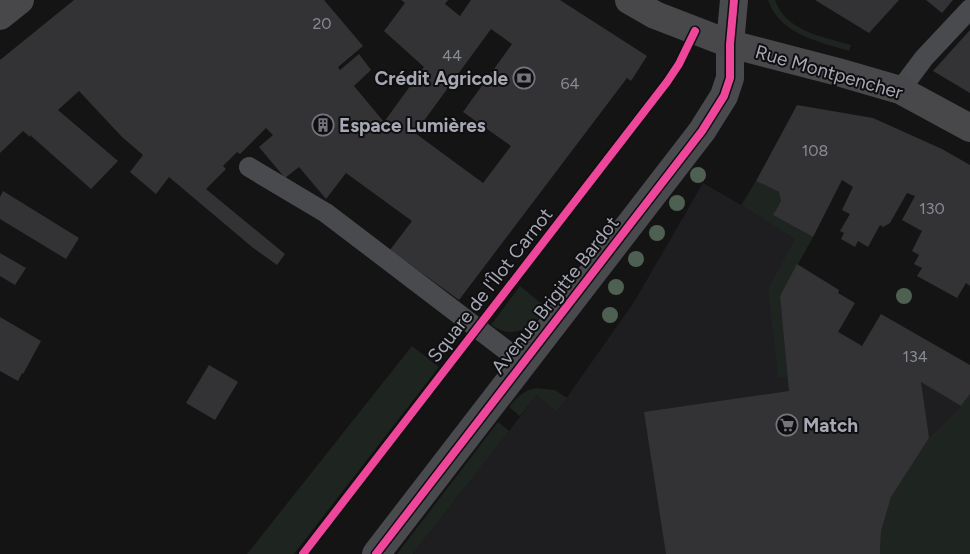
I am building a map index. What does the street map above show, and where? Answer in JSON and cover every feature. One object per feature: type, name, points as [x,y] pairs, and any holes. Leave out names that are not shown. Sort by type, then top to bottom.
[{"type":"main road","points":[[0,16],[20,0]]},
{"type":"main road","name":"Rue Montpencher","points":[[629,0],[655,15],[730,44],[900,90],[970,128]]},
{"type":"street","name":"Avenue Brigitte Bardot","points":[[376,554],[702,131],[724,96],[730,78],[730,44],[734,0]]},
{"type":"lane","points":[[900,90],[924,58],[970,9]]},
{"type":"lane","points":[[249,167],[326,213],[523,363]]},
{"type":"shaded area","points":[[768,0],[775,0],[780,11],[796,26],[851,45],[849,51],[813,40],[791,29],[773,12]]},
{"type":"shaded area","points":[[756,181],[779,192],[781,201],[773,215],[813,237],[780,296],[961,406],[929,438],[881,531],[880,554],[413,554],[537,395],[558,410],[634,302],[703,183],[741,205]]},
{"type":"shaded area","points":[[756,181],[779,192],[781,201],[773,215],[813,237],[780,296],[788,377],[778,378],[768,289],[795,239],[742,205]]},
{"type":"shaded area","points":[[520,286],[548,309],[523,330],[508,332],[491,325]]},
{"type":"shaded area","points":[[412,346],[439,367],[294,554],[247,554]]},
{"type":"shaded area","points":[[536,388],[555,390],[567,398],[557,411],[537,395],[520,416],[509,407],[521,395]]},
{"type":"shaded area","points":[[970,394],[970,554],[880,554],[881,531],[891,497],[929,438],[961,406]]},
{"type":"shaded area","points":[[498,422],[509,431],[413,554],[397,554]]},
{"type":"building","points":[[74,0],[324,0],[363,46],[338,67],[340,70],[359,54],[371,70],[354,86],[384,122],[424,67],[384,31],[405,3],[401,0],[448,0],[445,4],[460,16],[471,0],[560,0],[647,56],[631,81],[627,78],[459,300],[390,250],[412,221],[346,173],[326,199],[299,167],[285,178],[259,147],[273,135],[266,128],[240,154],[237,152],[223,166],[226,169],[206,189],[285,254],[277,265],[252,247],[169,177],[156,194],[130,172],[143,155],[122,137],[79,91],[58,110],[118,161],[91,189],[23,131],[0,153],[0,60]],"holes":[[[491,29],[512,44],[463,112],[511,146],[483,183],[415,133]]]},
{"type":"building","points":[[815,0],[899,0],[869,33]]},
{"type":"building","points":[[926,0],[953,0],[942,13]]},
{"type":"building","points":[[970,30],[970,93],[933,71]]},
{"type":"building","points":[[797,105],[873,118],[942,149],[970,165],[970,286],[966,283],[957,298],[917,276],[922,268],[914,264],[919,255],[912,251],[922,231],[902,220],[915,196],[907,193],[890,223],[883,227],[880,225],[868,247],[858,241],[855,247],[841,239],[844,233],[840,231],[850,214],[842,210],[853,187],[842,180],[813,237],[773,215],[781,201],[779,192],[756,181]]},
{"type":"building","points":[[3,191],[79,238],[66,259],[0,219],[0,197]]},
{"type":"building","points":[[0,253],[26,268],[15,285],[0,276]]},
{"type":"building","name":"Match","points":[[797,264],[839,290],[838,293],[855,303],[838,332],[862,346],[881,314],[970,365],[970,394],[961,406],[921,382],[929,438],[891,497],[881,531],[880,554],[666,554],[644,412],[789,391],[780,296]]},
{"type":"building","points":[[0,317],[41,341],[18,381],[0,371]]},
{"type":"building","points":[[209,365],[238,382],[215,420],[186,403]]},
{"type":"cycle path","points":[[376,554],[702,131],[724,96],[730,78],[730,44],[734,0]]},
{"type":"cycle path","name":"Square de l'Îlot Carnot","points":[[303,554],[667,82],[679,64],[695,31]]},
{"type":"place","name":"Crédit Agricole","points":[[524,78]]},
{"type":"place","name":"Espace Lumières","points":[[323,125]]},
{"type":"place","name":"Match","points":[[787,425]]}]
